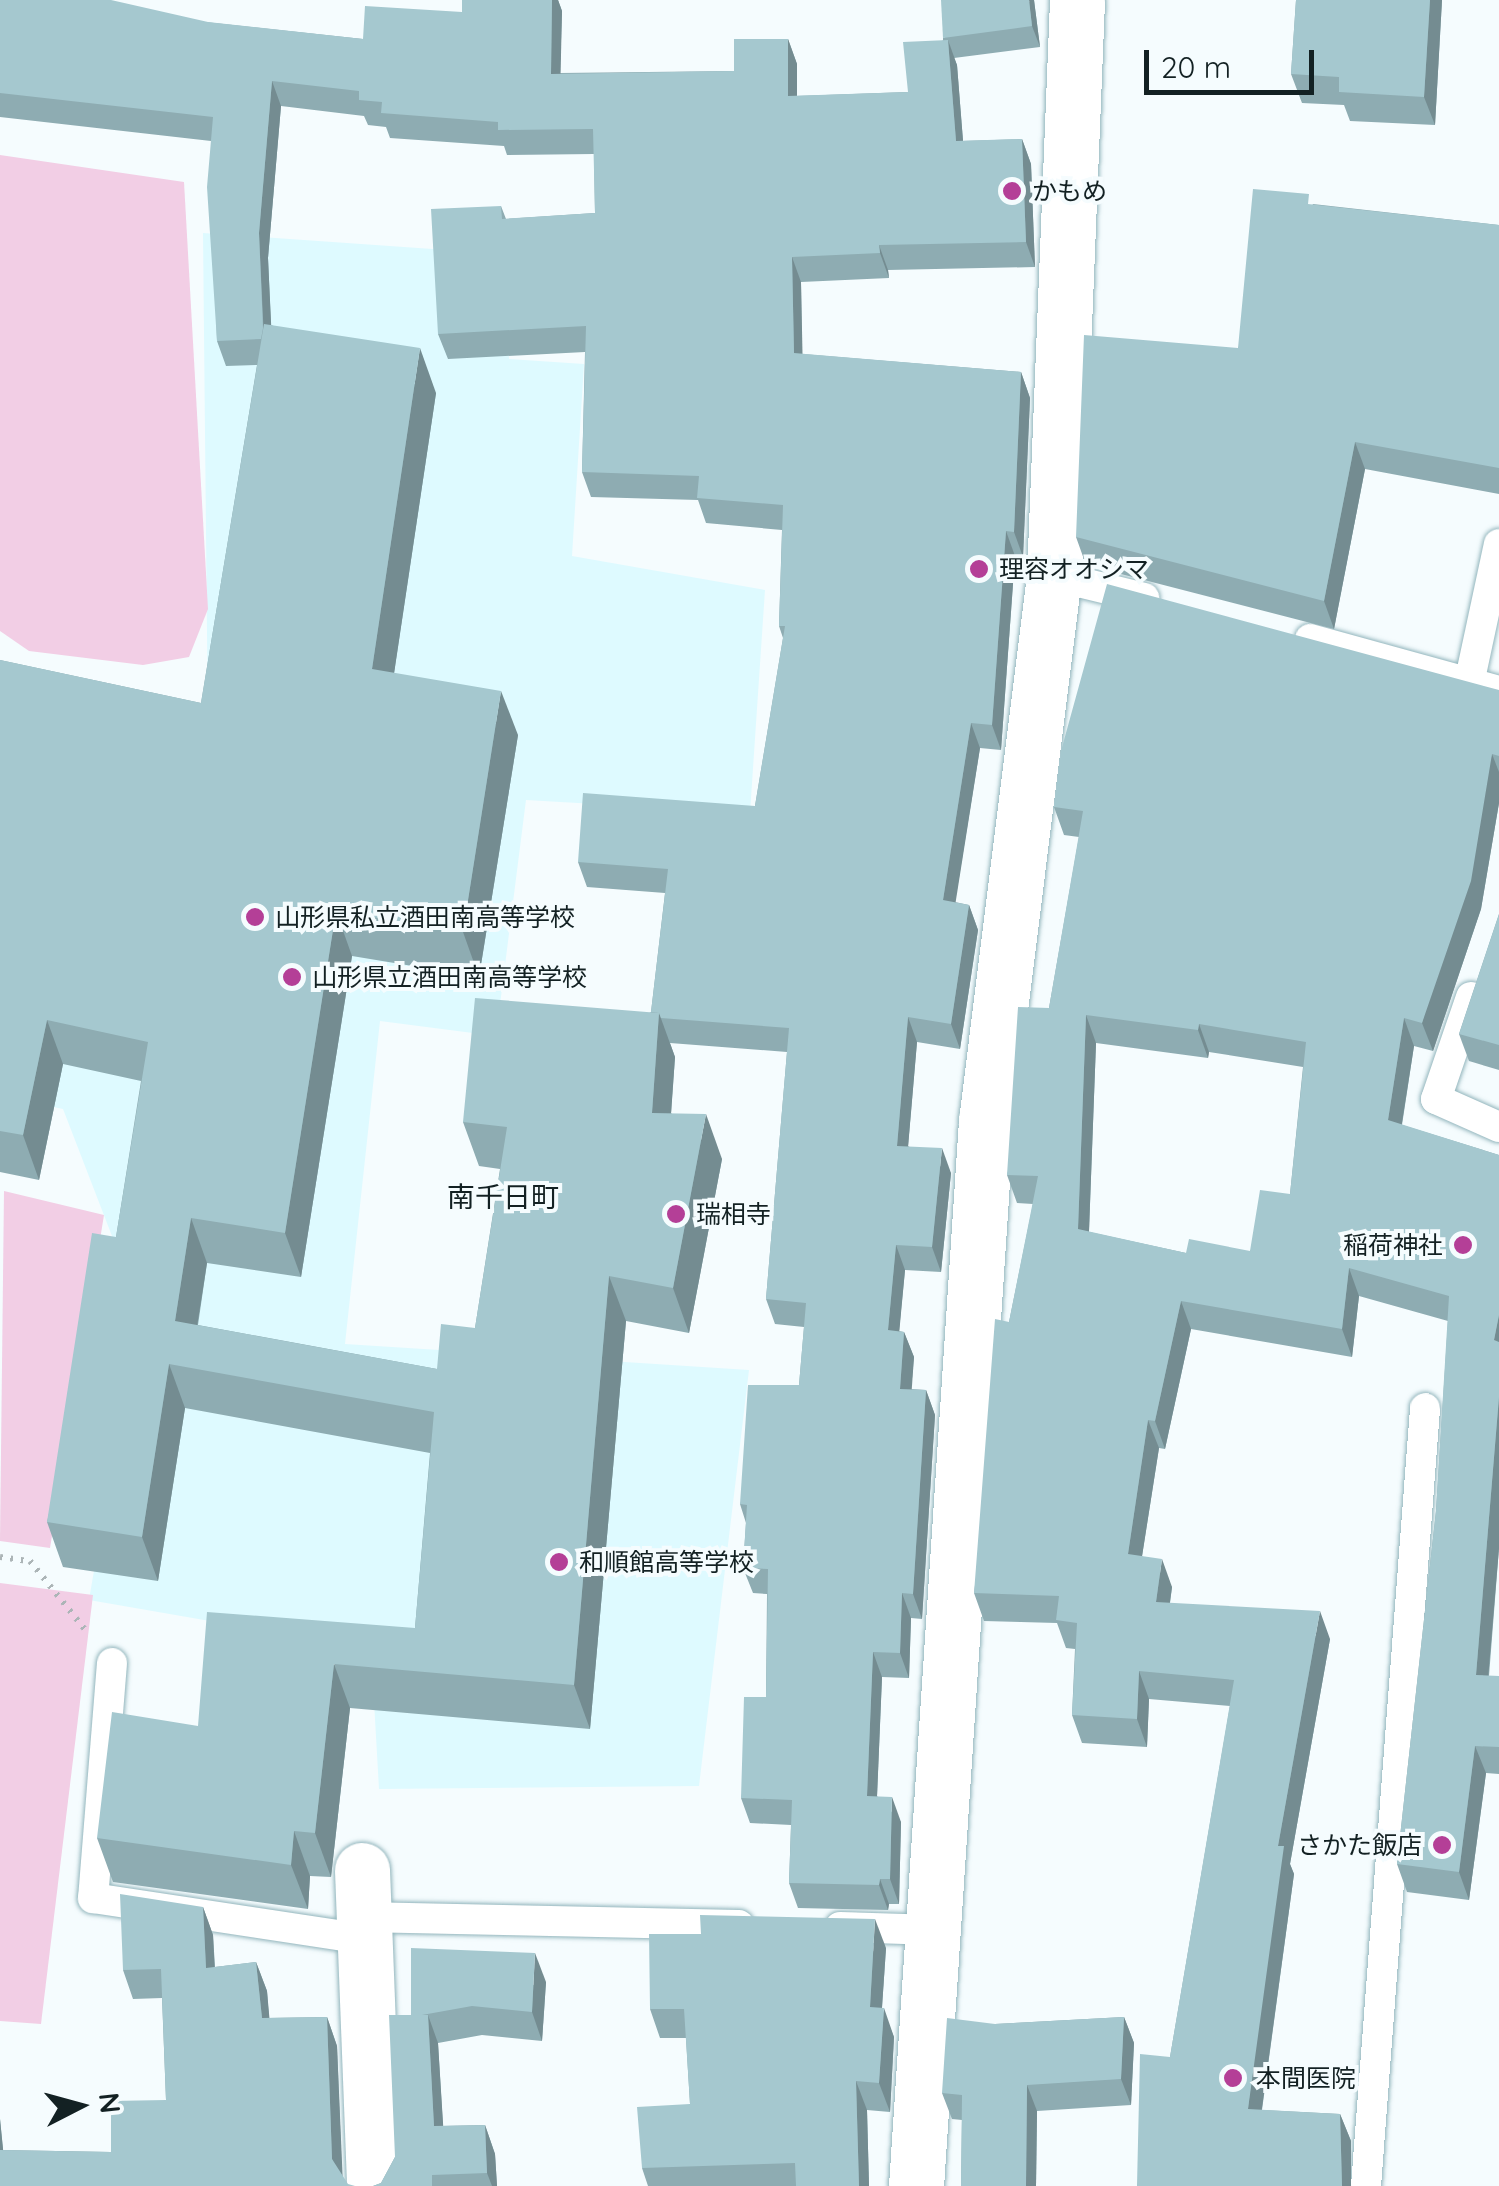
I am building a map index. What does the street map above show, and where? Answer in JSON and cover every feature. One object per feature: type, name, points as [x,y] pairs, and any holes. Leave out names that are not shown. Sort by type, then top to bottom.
[{"type":"street","points":[[916,2186],[936,1930],[986,1121],[1054,576],[1077,0]]},
{"type":"street","points":[[362,1909],[374,2186]]},
{"type":"lane","points":[[1470,679],[1499,544]]},
{"type":"lane","points":[[1054,576],[1168,604]]},
{"type":"lane","points":[[1281,632],[1470,679],[1499,691]]},
{"type":"lane","points":[[1480,970],[1436,1099],[1499,1127]]},
{"type":"lane","points":[[1366,2186],[1425,1408]]},
{"type":"lane","points":[[112,1663],[93,1898],[778,1926]]},
{"type":"lane","points":[[818,1927],[936,1930]]},
{"type":"path","points":[[0,1557],[30,1561],[112,1663]]},
{"type":"shaded area","points":[[0,155],[184,182],[208,609],[189,657],[143,665],[29,651],[0,631]]},
{"type":"shaded area","name":"山形県私立酒田南高等学校","points":[[203,233],[504,254],[509,359],[584,364],[572,556],[765,590],[750,813],[526,800],[496,1036],[380,1021],[345,1344],[749,1370],[699,1786],[379,1789],[371,1649],[89,1600],[139,1306],[63,1109],[0,1096],[0,680],[208,732]]},
{"type":"shaded area","points":[[4,1191],[104,1215],[50,1548],[0,1541]]},
{"type":"shaded area","points":[[0,1583],[93,1595],[41,2024],[0,2021]]},
{"type":"building","points":[[0,0],[111,0],[208,22],[363,39],[365,6],[462,12],[462,0],[552,0],[551,74],[734,71],[734,39],[788,39],[788,96],[908,92],[903,42],[948,40],[956,141],[1022,139],[1026,242],[879,245],[880,253],[792,257],[794,353],[1021,372],[1014,532],[1006,531],[992,725],[971,723],[943,900],[969,905],[951,1024],[908,1017],[897,1146],[942,1148],[932,1247],[896,1245],[888,1330],[904,1332],[900,1389],[926,1390],[913,1594],[902,1593],[900,1653],[873,1652],[867,1796],[892,1797],[890,1879],[880,1879],[879,1885],[789,1883],[792,1800],[741,1798],[744,1697],[766,1697],[768,1569],[743,1568],[747,1505],[740,1504],[748,1385],[799,1385],[806,1303],[766,1299],[789,1028],[661,1018],[659,1013],[651,1012],[668,869],[578,862],[583,793],[755,806],[785,626],[779,626],[783,505],[697,498],[699,476],[582,472],[586,326],[438,334],[431,209],[501,206],[502,219],[595,213],[593,129],[498,130],[498,122],[381,113],[382,102],[359,100],[359,91],[272,81],[259,233],[261,339],[217,341],[207,187],[213,117],[0,93]]},
{"type":"building","points":[[941,0],[1029,0],[1032,26],[943,38]]},
{"type":"building","points":[[1296,0],[1430,0],[1424,97],[1339,92],[1339,77],[1291,74]]},
{"type":"building","points":[[1253,189],[1309,194],[1308,204],[1499,225],[1499,468],[1355,442],[1324,601],[1076,537],[1084,335],[1238,348]]},
{"type":"building","points":[[264,324],[420,348],[372,669],[501,691],[463,932],[336,911],[285,1233],[191,1218],[175,1321],[437,1369],[441,1324],[475,1328],[507,1127],[463,1122],[475,998],[659,1013],[652,1113],[706,1114],[673,1288],[609,1276],[574,1685],[334,1664],[315,1833],[294,1831],[291,1865],[97,1838],[112,1712],[198,1726],[207,1612],[415,1628],[434,1412],[169,1364],[142,1537],[47,1522],[92,1233],[116,1237],[148,1042],[47,1020],[23,1135],[0,1131],[0,660],[201,703]]},
{"type":"building","points":[[1107,584],[1499,690],[1499,756],[1492,754],[1471,881],[1422,1023],[1404,1018],[1388,1120],[1499,1155],[1499,1315],[1494,1340],[1499,1342],[1499,1397],[1476,1675],[1499,1676],[1499,1747],[1475,1746],[1459,1872],[1397,1864],[1436,1511],[1449,1296],[1349,1268],[1342,1329],[1181,1301],[1155,1421],[1148,1420],[1128,1554],[1162,1559],[1156,1602],[1320,1611],[1278,1846],[1284,1846],[1248,2109],[1340,2114],[1342,2186],[1137,2186],[1140,2054],[1170,2057],[1234,1680],[1139,1671],[1137,1719],[1072,1715],[1077,1623],[1056,1620],[1059,1596],[974,1593],[995,1319],[1009,1322],[1038,1176],[1007,1175],[1018,1007],[1049,1008],[1083,811],[1054,807],[1061,751]],"holes":[[[1086,1015],[1198,1030],[1199,1024],[1306,1042],[1290,1194],[1260,1190],[1250,1251],[1189,1239],[1186,1253],[1078,1229]]]},
{"type":"building","points":[[1499,914],[1499,1045],[1459,1034]]},
{"type":"building","points":[[120,1894],[203,1907],[206,1968],[256,1962],[262,2018],[327,2017],[332,2159],[348,2184],[355,2186],[0,2186],[0,2150],[111,2152],[111,2101],[166,2100],[161,1969],[123,1970]]},
{"type":"building","points":[[700,1915],[875,1919],[870,2007],[884,2008],[879,2083],[856,2081],[859,2186],[796,2186],[795,2163],[642,2168],[637,2107],[690,2104],[684,2009],[650,2009],[649,1934],[701,1934]]},
{"type":"building","points":[[411,1948],[535,1953],[532,2012],[472,2006],[422,2015],[428,2015],[434,2126],[485,2125],[487,2173],[432,2175],[432,2186],[373,2186],[381,2183],[395,2157],[389,2015],[411,2015]]},
{"type":"building","points":[[1124,2017],[1121,2079],[1027,2085],[1026,2186],[961,2186],[962,2095],[942,2093],[947,2018],[995,2024]]},
{"type":"place","name":"かもめ","points":[[1012,191]]},
{"type":"place","name":"理容オオシマ","points":[[979,569]]},
{"type":"place","name":"山形県私立酒田南高等学校","points":[[255,917]]},
{"type":"place","name":"山形県立酒田南高等学校","points":[[292,977]]},
{"type":"place","name":"瑞相寺","points":[[676,1214]]},
{"type":"place","name":"稲荷神社","points":[[1463,1245]]},
{"type":"place","name":"和順館高等学校","points":[[559,1562]]},
{"type":"place","name":"さかた飯店","points":[[1442,1845]]},
{"type":"place","name":"本間医院","points":[[1233,2078]]},
{"type":"district","name":"南千日町","points":[[503,1197]]}]
